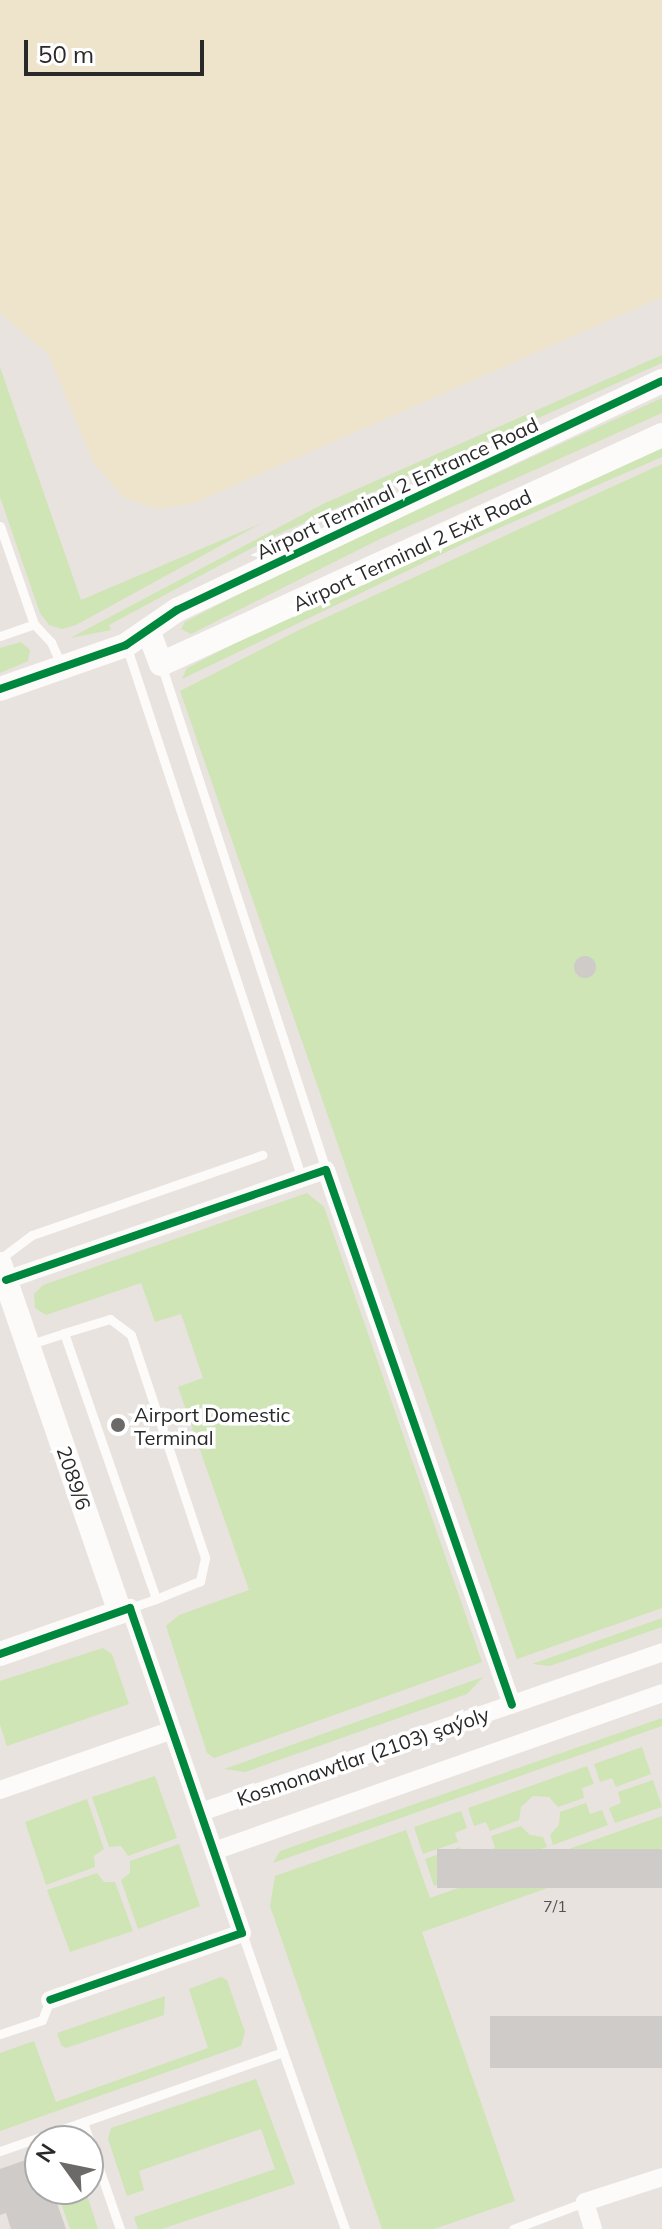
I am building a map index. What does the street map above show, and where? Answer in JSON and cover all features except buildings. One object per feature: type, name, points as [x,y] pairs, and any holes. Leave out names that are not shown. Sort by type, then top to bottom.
[{"type":"street","name":"Airport Terminal 2 Entrance Road","points":[[0,689],[126,645],[177,610],[662,381]]},
{"type":"street","name":"Airport Terminal 2 Exit Road","points":[[161,664],[662,435]]},
{"type":"street","points":[[148,630],[161,664]]},
{"type":"street","points":[[2,1268],[326,1170],[512,1705]]},
{"type":"street","name":"2089/6","points":[[2,1268],[125,1610]]},
{"type":"street","points":[[0,1654],[125,1610],[172,1730],[242,1933],[50,2000]]},
{"type":"street","name":"Kosmonawtlar (2103) şaýoly","points":[[201,1812],[662,1652]]},
{"type":"street","name":"Kosmonawtlar (2103) şaýoly","points":[[214,1851],[662,1693]]},
{"type":"street","points":[[0,1790],[172,1730]]},
{"type":"street","points":[[593,2229],[585,2202],[662,2177]]},
{"type":"lane","points":[[0,526],[34,624],[51,642],[62,667]]},
{"type":"lane","points":[[0,636],[34,624]]},
{"type":"lane","points":[[126,645],[302,1179]]},
{"type":"lane","points":[[161,664],[326,1170]]},
{"type":"lane","points":[[2,1268],[32,1235],[262,1155]]},
{"type":"lane","points":[[28,1345],[110,1319],[131,1335],[205,1558],[200,1581],[125,1610]]},
{"type":"lane","points":[[64,1333],[156,1599]]},
{"type":"lane","points":[[242,1933],[345,2229]]},
{"type":"lane","points":[[0,2034],[42,2020],[50,2000]]},
{"type":"lane","points":[[0,2151],[283,2052]]},
{"type":"lane","points":[[83,2122],[120,2229]]},
{"type":"lane","points":[[513,2229],[585,2202]]},
{"type":"green space","points":[[662,355],[662,363],[276,535],[109,625],[111,630],[70,638],[323,504]]},
{"type":"green space","points":[[0,367],[81,600],[262,523],[76,625],[62,629],[49,625],[40,613],[0,497]]},
{"type":"green space","points":[[662,398],[662,413],[382,538],[191,634],[181,629],[185,622],[297,564]]},
{"type":"green space","points":[[662,447],[662,457],[467,542],[182,679],[187,668],[294,613]]},
{"type":"green space","points":[[662,464],[662,1608],[517,1659],[180,691],[303,628]]},
{"type":"green space","points":[[21,642],[30,650],[28,661],[0,673],[0,648]]},
{"type":"green space","points":[[307,1193],[324,1207],[482,1662],[214,1758],[207,1753],[166,1626],[179,1615],[249,1590],[178,1387],[203,1378],[181,1314],[155,1322],[141,1283],[46,1315],[35,1308],[34,1294],[43,1285]]},
{"type":"green space","points":[[662,1618],[662,1627],[550,1666],[532,1664]]},
{"type":"green space","points":[[103,1648],[112,1654],[129,1704],[7,1746],[0,1725],[0,1681]]},
{"type":"green space","points":[[483,1677],[467,1694],[245,1772],[224,1769]]},
{"type":"green space","points":[[662,1718],[662,1726],[273,1863],[280,1851]]},
{"type":"green space","points":[[642,1747],[651,1774],[616,1787],[612,1778],[600,1782],[594,1764]]},
{"type":"green space","points":[[587,1766],[594,1784],[582,1788],[584,1798],[558,1807],[549,1797],[533,1796],[521,1807],[519,1820],[490,1831],[486,1822],[474,1826],[468,1808]]},
{"type":"green space","points":[[155,1776],[177,1838],[128,1856],[121,1846],[109,1847],[92,1797]]},
{"type":"green space","points":[[653,1780],[662,1807],[615,1823],[609,1808],[621,1803],[618,1792]]},
{"type":"green space","points":[[87,1799],[104,1849],[94,1856],[95,1867],[46,1885],[25,1822]]},
{"type":"green space","points":[[586,1803],[590,1814],[602,1810],[608,1825],[553,1845],[550,1835],[559,1825],[560,1812]]},
{"type":"green space","points":[[461,1811],[467,1828],[455,1833],[458,1842],[423,1854],[414,1827]]},
{"type":"green space","points":[[662,1816],[662,1848],[422,1932],[515,2201],[434,2229],[382,2229],[270,1906],[275,1876],[406,1830],[430,1898]]},
{"type":"green space","points":[[521,1826],[530,1835],[543,1837],[547,1847],[488,1867],[483,1852],[495,1848],[491,1836]]},
{"type":"green space","points":[[179,1844],[200,1906],[138,1929],[121,1880],[130,1873],[130,1861]]},
{"type":"green space","points":[[460,1847],[464,1858],[476,1854],[481,1870],[434,1886],[425,1859]]},
{"type":"green space","points":[[97,1873],[104,1882],[115,1882],[133,1931],[70,1952],[47,1890]]},
{"type":"green space","points":[[221,1977],[227,1980],[245,2032],[241,2046],[0,2131],[0,2053],[34,2041],[56,2102],[208,2048],[189,1989]]},
{"type":"green space","points":[[165,1996],[164,2015],[66,2048],[61,2045],[57,2033]]},
{"type":"green space","points":[[256,2079],[295,2184],[162,2229],[138,2229],[134,2217],[275,2169],[261,2129],[139,2171],[144,2190],[127,2196],[108,2139],[111,2128]]},
{"type":"green space","points":[[62,2205],[90,2205],[98,2229],[70,2229]]},
{"type":"sand","points":[[0,0],[662,0],[662,297],[192,504],[157,509],[124,498],[93,462],[48,354],[0,313]]},
{"type":"cycle path","points":[[0,689],[126,645],[177,610],[662,381]]},
{"type":"cycle path","points":[[6,1280],[326,1170],[512,1705]]},
{"type":"cycle path","points":[[0,1654],[130,1608],[242,1933],[50,2000]]},
{"type":"place","name":"Airport Domestic Terminal","points":[[118,1425]]}]
